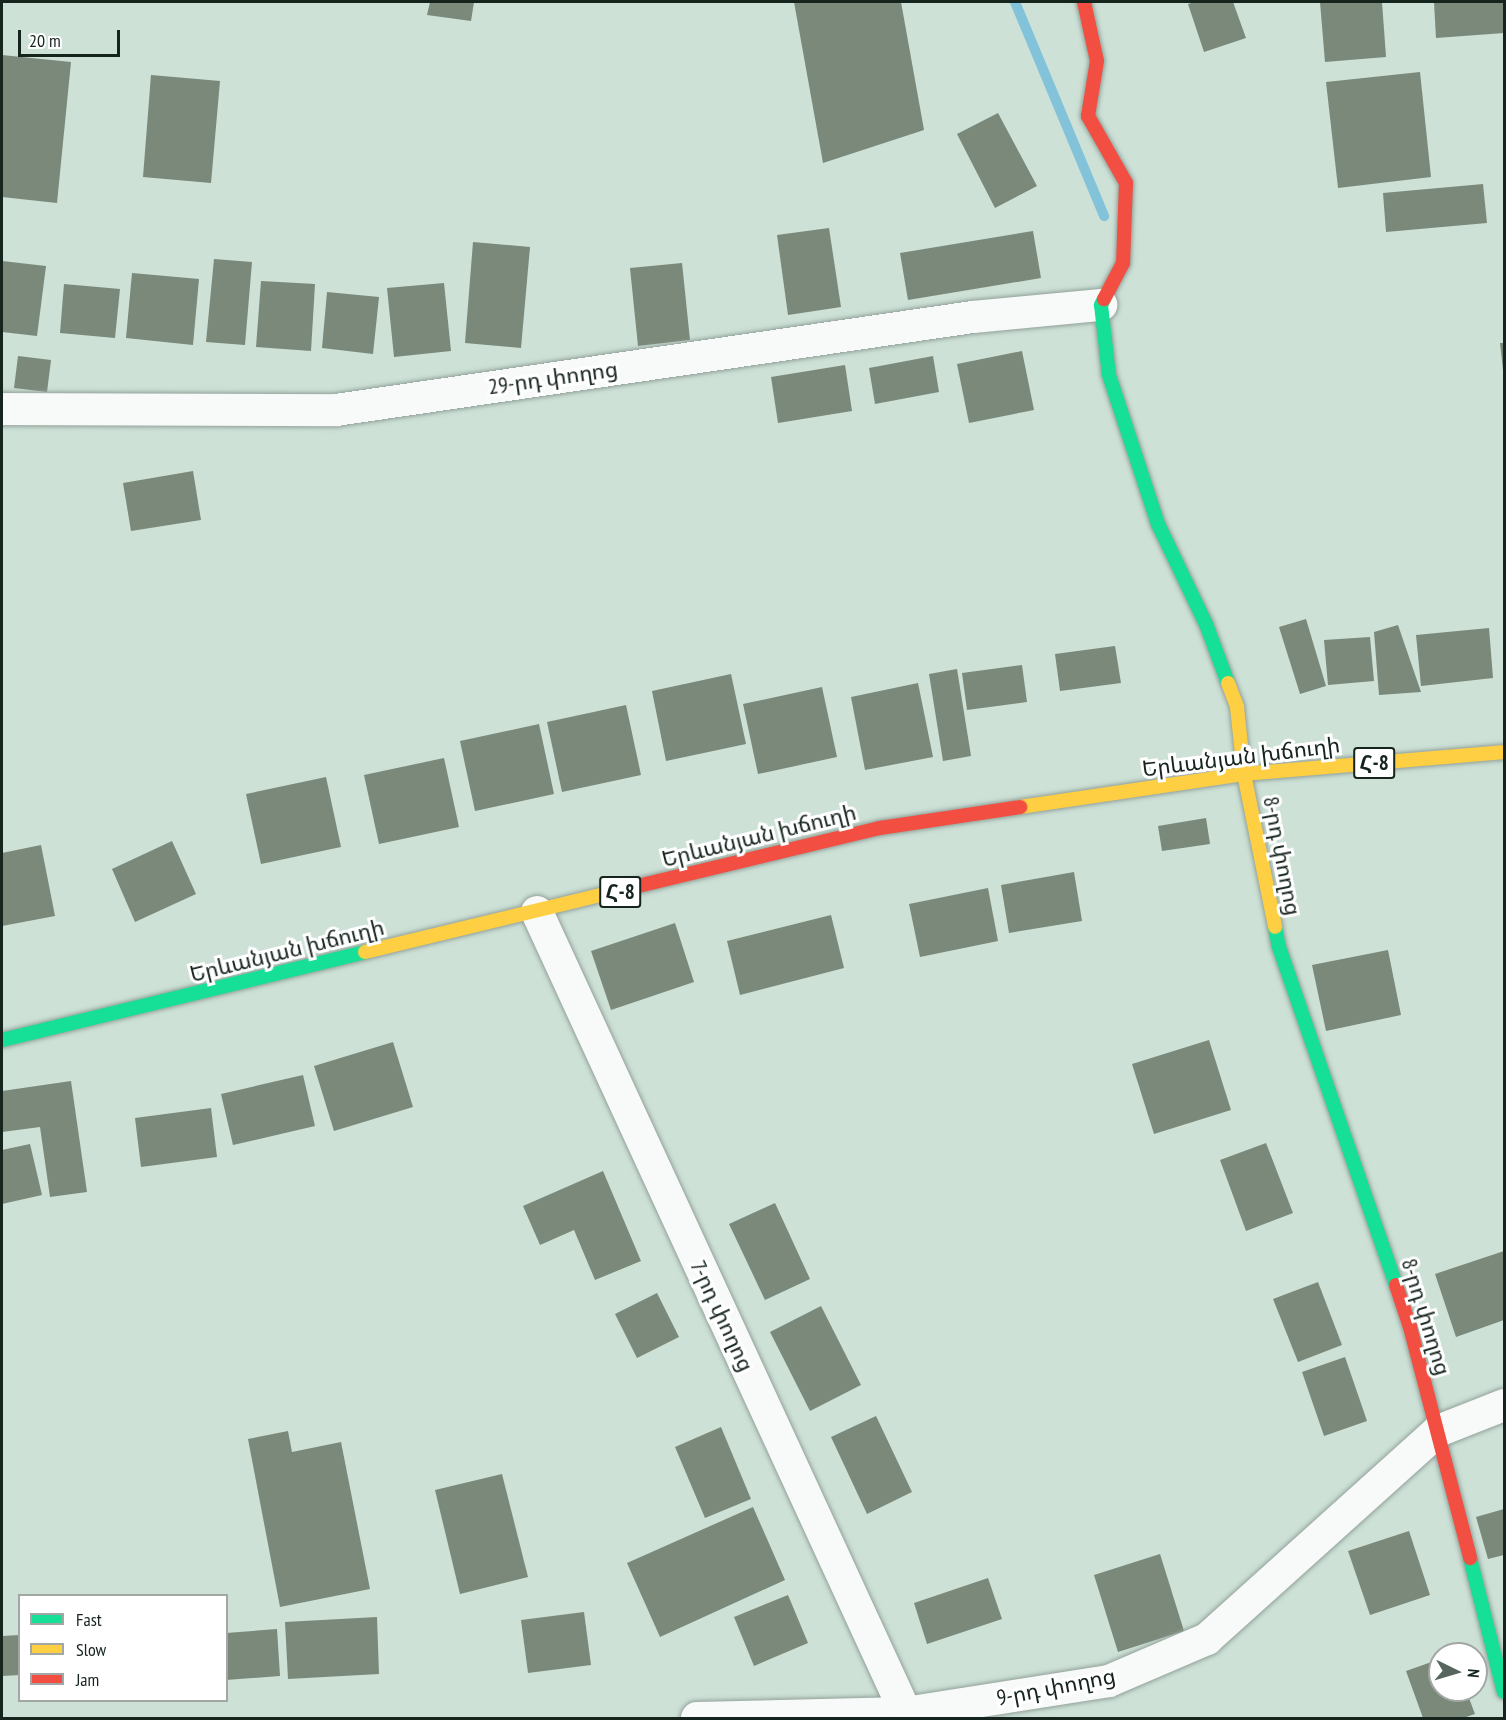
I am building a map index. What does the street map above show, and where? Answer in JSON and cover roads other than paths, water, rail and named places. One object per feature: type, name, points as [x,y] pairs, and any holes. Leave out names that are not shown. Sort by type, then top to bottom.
[{"type":"street","points":[[1087,2],[1097,61],[1088,116],[1126,183],[1123,263],[1101,305]]},
{"type":"street","name":"29-րդ փողոց","points":[[2,409],[336,410],[973,317],[1101,305]]},
{"type":"street","name":"8-րդ փողոց","points":[[1101,305],[1109,375],[1158,524],[1206,624],[1237,707],[1244,774],[1279,947],[1410,1327],[1504,1692]]},
{"type":"street","name":"Երևանյան խճուղի","points":[[2,1040],[880,828],[1244,774],[1504,752]]},
{"type":"street","name":"7-րդ փողոց","points":[[537,912],[906,1716]]},
{"type":"street","points":[[1438,1431],[1504,1405]]},
{"type":"street","name":"9-րդ փողոց","points":[[697,1719],[906,1716],[1109,1682],[1207,1640],[1438,1431]]},
{"type":"waterway","points":[[1015,2],[1104,216]]}]
